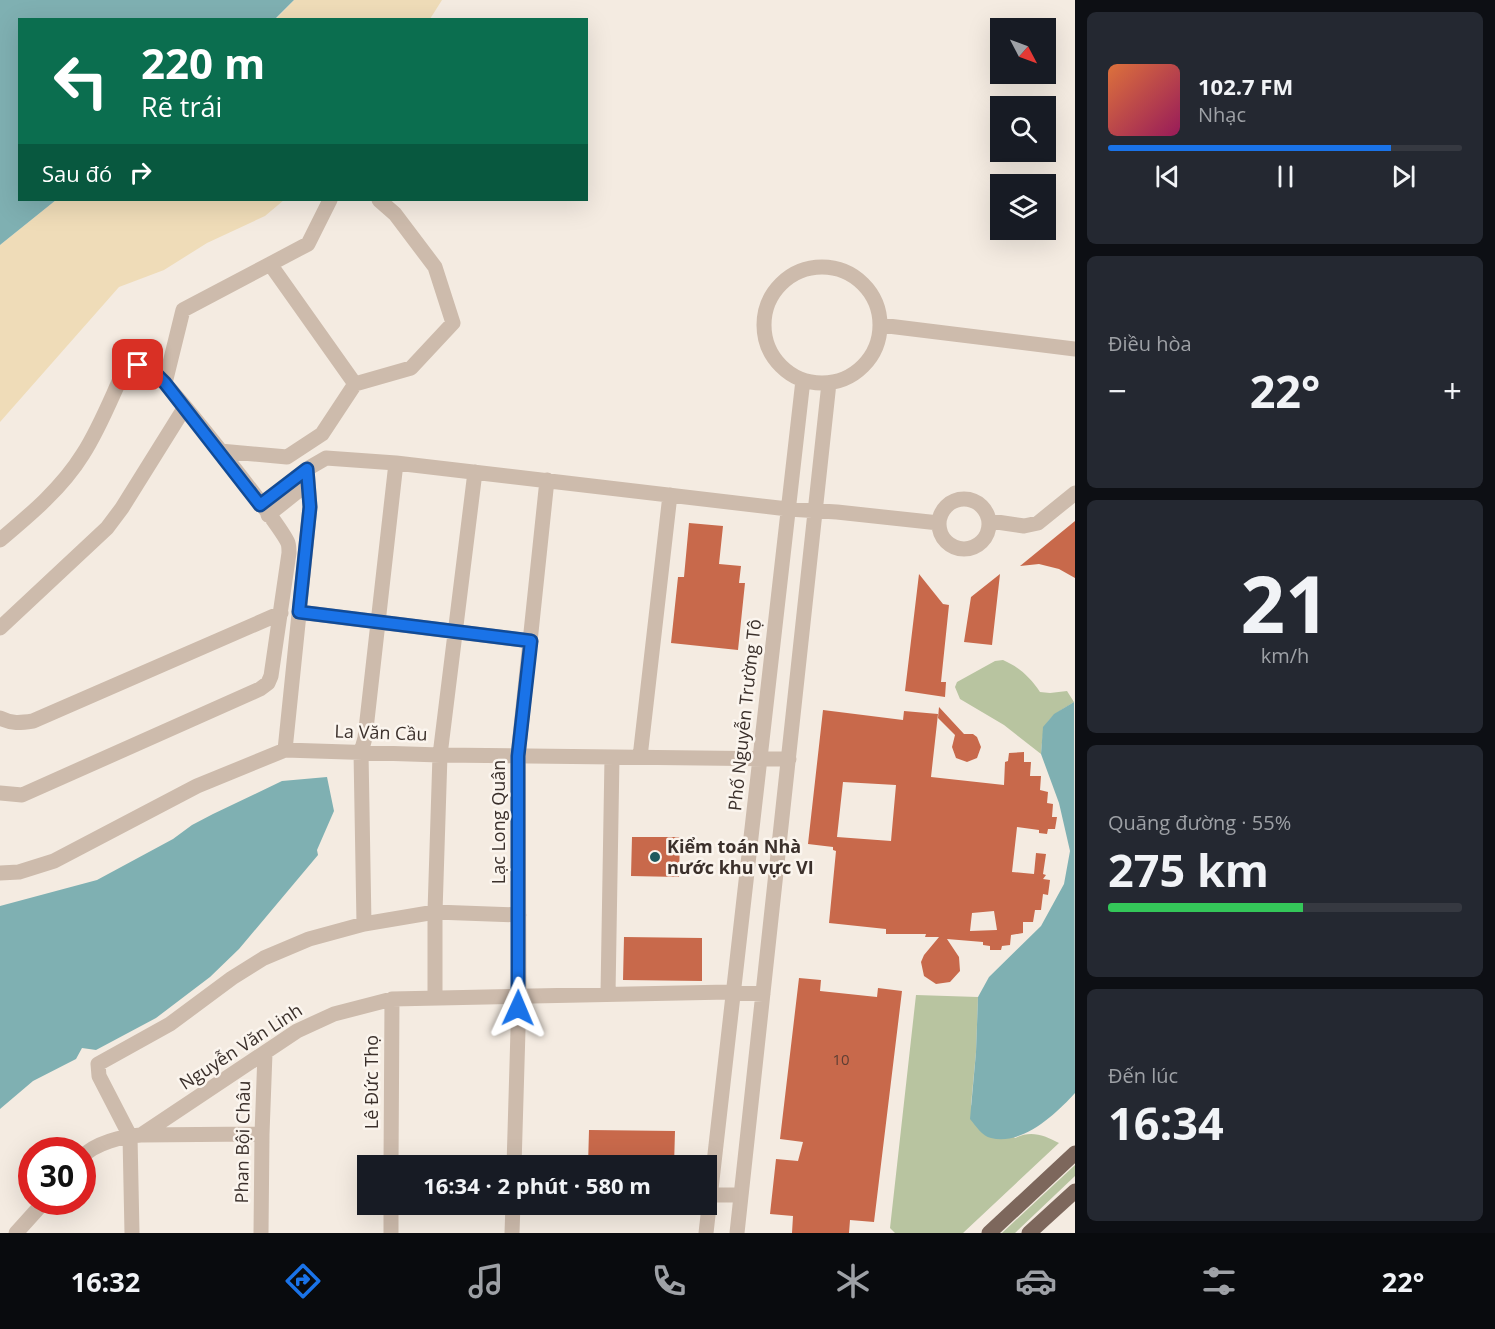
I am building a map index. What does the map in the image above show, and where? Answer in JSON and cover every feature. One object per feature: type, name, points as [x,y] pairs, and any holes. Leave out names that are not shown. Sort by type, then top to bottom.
[{"type":"main road","points":[[989,1233],[1075,1153]]},
{"type":"main road","points":[[1029,1233],[1075,1191]]},
{"type":"street","points":[[165,383],[183,310],[308,244],[330,201]]},
{"type":"street","points":[[220,451],[287,457],[322,434],[355,384],[411,368],[453,323],[435,267],[395,214],[380,201]]},
{"type":"street","points":[[270,264],[355,384]]},
{"type":"street","points":[[816,266],[835,267],[854,275],[868,288],[878,306],[880,325],[878,342],[871,357],[859,370],[829,383],[816,383],[802,380],[785,371],[772,356],[764,338],[763,318],[769,299],[780,283],[796,271],[816,266]]},
{"type":"street","points":[[880,325],[1075,349]]},
{"type":"street","points":[[0,540],[59,487],[84,453],[122,375],[129,368],[138,365],[148,366],[186,407],[288,543],[289,553],[272,676],[268,683],[22,795],[0,793]]},
{"type":"street","name":"Phố Nguyễn Trường Tộ","points":[[713,1155],[802,380]]},
{"type":"street","points":[[737,1233],[829,383]]},
{"type":"street","points":[[0,628],[107,528],[186,407]]},
{"type":"street","points":[[264,510],[307,477],[326,458],[396,463],[788,509],[939,523]]},
{"type":"street","points":[[364,924],[361,753],[365,738],[396,463]]},
{"type":"street","points":[[435,998],[440,755],[475,472]]},
{"type":"street","points":[[285,750],[310,507],[307,477]]},
{"type":"street","name":"Lạc Long Quân","points":[[514,1155],[519,996],[518,756],[547,480]]},
{"type":"street","points":[[990,521],[1024,526],[1038,523],[1075,493]]},
{"type":"street","points":[[640,757],[670,495]]},
{"type":"street","points":[[960,499],[978,503],[990,521],[984,540],[977,546],[965,549],[956,548],[942,537],[939,523],[944,510],[951,502],[960,499]]},
{"type":"street","points":[[299,612],[531,641]]},
{"type":"street","points":[[0,717],[10,723],[33,721],[281,613]]},
{"type":"street","name":"La Văn Cầu","points":[[0,873],[19,872],[54,861],[197,786],[285,750],[440,755],[789,759]]},
{"type":"street","points":[[608,994],[612,757]]},
{"type":"street","points":[[132,1233],[136,1136],[99,1076],[98,1064],[170,1024],[232,978],[264,958],[309,939],[364,924],[435,912],[519,915]]},
{"type":"street","name":"Nguyễn Văn Linh","points":[[136,1136],[297,1031],[334,1014],[392,999],[733,992],[763,994]]},
{"type":"street","name":"Lê Đức Thọ","points":[[391,1155],[392,999]]},
{"type":"street","name":"Phan Bội Châu","points":[[261,1233],[265,1053]]},
{"type":"street","name":"Nguyễn Văn Linh","points":[[96,1147],[136,1136],[262,1134]]},
{"type":"street","points":[[717,1195],[741,1195]]},
{"type":"street","points":[[16,1233],[32,1215]]},
{"type":"street","points":[[391,1215],[391,1233]]},
{"type":"street","points":[[512,1233],[513,1215]]},
{"type":"street","name":"Phố Nguyễn Trường Tộ","points":[[706,1233],[707,1215]]},
{"type":"green space","points":[[1003,660],[1024,673],[1040,692],[1067,691],[1074,702],[1048,722],[1043,734],[1041,754],[1004,725],[960,699],[955,687],[957,682],[995,661]]},
{"type":"green space","points":[[916,995],[978,997],[971,1105],[1015,1138],[1037,1134],[1059,1143],[963,1233],[895,1233],[890,1228]]},
{"type":"green space","points":[[1075,1165],[1075,1176],[1015,1233],[1002,1233]]},
{"type":"sand","points":[[294,0],[442,0],[431,18],[277,18]]},
{"type":"sand","points":[[55,201],[283,201],[265,216],[207,243],[164,270],[119,287],[0,422],[0,245]]},
{"type":"water","points":[[0,0],[294,0],[276,18],[18,18],[18,201],[55,201],[0,245]]},
{"type":"water","points":[[1074,702],[1075,1093],[1048,1119],[1026,1133],[1003,1139],[991,1138],[982,1133],[970,1119],[978,997],[989,977],[1041,926],[1064,884],[1070,851],[1059,803],[1041,754],[1043,727],[1054,714]]},
{"type":"water","points":[[327,777],[334,811],[317,850],[318,855],[239,949],[210,977],[156,1018],[96,1050],[82,1048],[76,1059],[33,1081],[0,1109],[0,906],[97,880],[173,839],[192,825],[282,781]]},
{"type":"building","points":[[1075,521],[1075,578],[1059,569],[1039,564],[1020,566]]},
{"type":"building","points":[[689,523],[723,526],[719,564],[741,566],[739,583],[745,583],[738,650],[671,643],[678,577],[684,577]]},
{"type":"building","points":[[919,574],[943,604],[949,605],[941,682],[946,682],[945,697],[905,691]]},
{"type":"building","points":[[1000,574],[992,645],[964,642],[971,597]]},
{"type":"building","points":[[939,707],[964,734],[973,734],[977,737],[981,747],[977,758],[967,762],[956,758],[952,747],[955,735],[938,718]]},
{"type":"building","points":[[823,710],[903,720],[904,711],[938,714],[931,777],[1004,785],[1005,762],[1008,761],[1009,753],[1024,752],[1024,762],[1031,762],[1030,776],[1041,776],[1040,790],[1048,792],[1047,803],[1053,804],[1052,817],[1057,817],[1055,829],[1048,829],[1047,834],[1039,833],[1039,830],[1017,827],[1012,872],[1034,874],[1036,853],[1046,854],[1043,874],[1046,875],[1043,879],[1050,880],[1048,895],[1043,894],[1041,910],[1035,910],[1033,922],[1023,922],[1023,933],[1011,935],[1010,945],[1002,946],[1001,950],[990,950],[990,946],[983,945],[983,942],[947,939],[959,957],[960,971],[950,982],[936,984],[924,976],[921,962],[939,937],[925,937],[926,934],[886,934],[886,929],[829,923],[836,851],[833,847],[808,844]],"holes":[[[843,782],[896,785],[891,841],[837,837]],[[994,911],[997,930],[970,931],[972,913]]]},
{"type":"building","name":"Kiểm toán Nhà nước khu vực VI","points":[[632,837],[680,837],[679,877],[631,876]]},
{"type":"building","points":[[624,937],[702,938],[702,981],[623,980]]},
{"type":"building","points":[[799,978],[821,980],[820,991],[877,997],[878,988],[902,991],[874,1222],[850,1220],[849,1233],[792,1233],[793,1216],[770,1214],[776,1159],[798,1161],[803,1142],[780,1139]]},
{"type":"building","points":[[589,1130],[675,1131],[674,1155],[588,1155]]},
{"type":"place","name":"Kiểm toán Nhà nước khu vực VI","points":[[655,857]]},
{"type":"route","points":[[138,365],[148,366],[186,407],[260,505],[307,469],[310,507],[299,612],[531,641],[518,756],[518,1008]]}]
